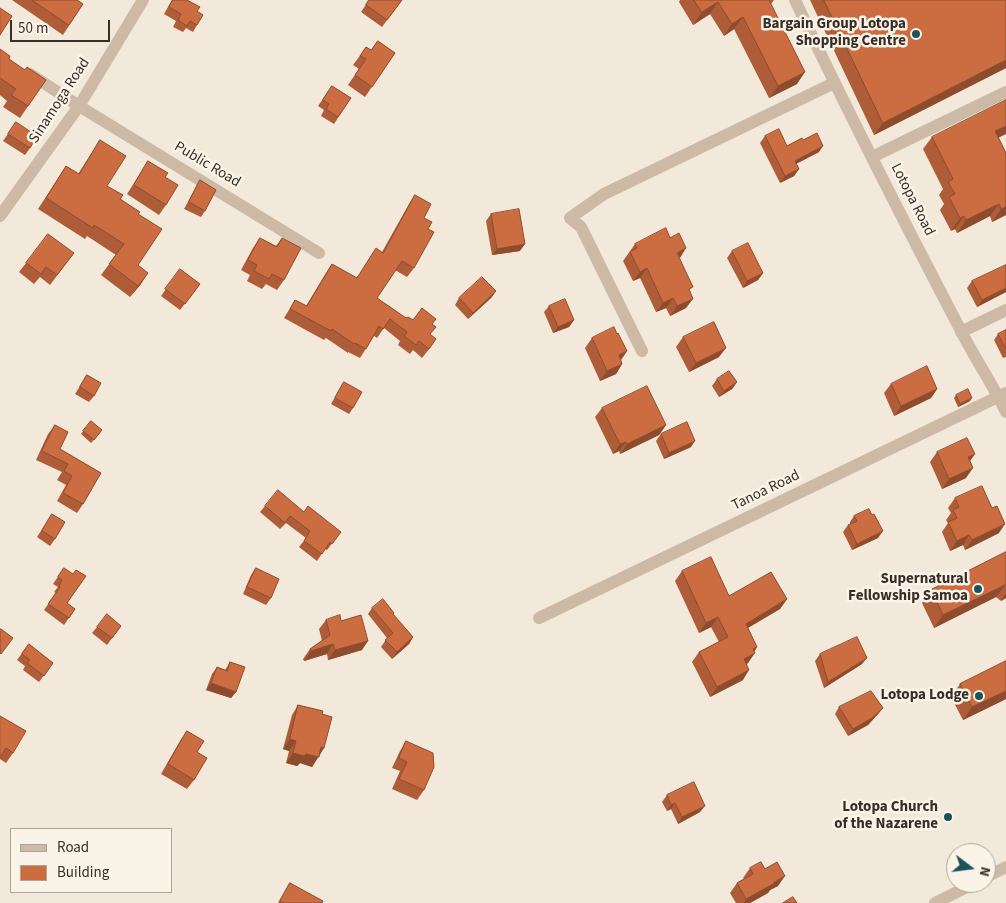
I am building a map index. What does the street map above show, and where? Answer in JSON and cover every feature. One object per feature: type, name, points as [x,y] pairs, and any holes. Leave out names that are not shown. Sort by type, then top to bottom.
[{"type":"street","name":"Sinamoga Road","points":[[0,216],[79,106],[143,0]]},
{"type":"street","name":"Lotopa Road","points":[[796,0],[834,84],[961,332],[1002,395],[1006,412]]},
{"type":"street","name":"Public Road","points":[[24,70],[79,106],[319,253]]},
{"type":"street","points":[[642,351],[581,227],[570,218],[604,194],[834,84]]},
{"type":"street","points":[[872,157],[1006,92]]},
{"type":"street","points":[[961,332],[1006,310]]},
{"type":"street","name":"Tanoa Road","points":[[539,618],[1002,395]]},
{"type":"street","points":[[935,903],[955,893]]},
{"type":"building","points":[[32,0],[77,0],[83,4],[69,25]]},
{"type":"building","points":[[173,0],[187,0],[200,7],[197,11],[203,15],[197,25],[190,21],[187,26],[178,20],[181,14],[169,7]]},
{"type":"building","points":[[369,0],[402,0],[387,20],[366,5]]},
{"type":"building","points":[[694,0],[769,0],[805,72],[778,86],[743,17],[732,24],[718,2],[702,12]]},
{"type":"building","name":"Bargain Group Lotopa Shopping Centre","points":[[824,0],[1006,0],[1006,60],[883,123]]},
{"type":"building","points":[[0,8],[12,16],[0,35]]},
{"type":"building","points":[[378,41],[395,53],[372,87],[355,75],[366,59],[360,56],[366,47],[371,50]]},
{"type":"building","points":[[0,49],[10,56],[9,59],[25,70],[27,67],[46,80],[28,106],[11,95],[16,89],[0,78]]},
{"type":"building","points":[[332,86],[351,98],[338,117],[326,109],[329,104],[323,100]]},
{"type":"building","points":[[1006,100],[1006,126],[995,131],[1006,153],[1006,207],[1001,209],[999,204],[966,220],[964,216],[960,218],[949,197],[955,194],[948,182],[953,179],[932,137]]},
{"type":"building","points":[[16,122],[37,136],[30,148],[8,134]]},
{"type":"building","points":[[779,129],[787,146],[817,133],[823,146],[795,161],[799,169],[785,176],[765,136]]},
{"type":"building","points":[[100,140],[126,156],[107,186],[123,195],[120,199],[140,212],[138,214],[162,229],[138,265],[148,273],[138,286],[109,264],[124,244],[94,225],[93,228],[46,198],[66,166],[79,174]]},
{"type":"building","points":[[148,161],[168,173],[165,177],[178,185],[166,205],[134,185]]},
{"type":"building","points":[[200,180],[216,190],[205,211],[189,202]]},
{"type":"building","points":[[415,195],[431,204],[424,218],[432,222],[428,229],[434,232],[414,268],[402,261],[377,298],[406,318],[408,317],[413,320],[422,308],[436,319],[432,324],[436,327],[430,334],[436,339],[429,349],[419,341],[416,345],[404,336],[407,332],[390,319],[383,329],[379,326],[366,349],[354,344],[332,329],[331,331],[290,309],[295,300],[307,306],[332,264],[357,278],[376,248],[383,253]]},
{"type":"building","points":[[519,209],[525,244],[497,249],[491,214]]},
{"type":"building","points":[[666,228],[670,238],[679,233],[686,248],[677,253],[693,287],[689,289],[693,299],[677,306],[673,298],[663,303],[647,268],[640,272],[630,252],[637,248],[635,244]]},
{"type":"building","points":[[48,234],[74,253],[57,275],[46,267],[41,274],[26,263]]},
{"type":"building","points":[[260,238],[277,247],[282,238],[301,248],[284,280],[272,274],[269,279],[254,271],[257,265],[248,260]]},
{"type":"building","points":[[748,243],[763,273],[747,281],[732,251]]},
{"type":"building","points":[[1006,265],[1006,288],[982,300],[972,281]]},
{"type":"building","points":[[180,269],[200,284],[185,304],[165,289]]},
{"type":"building","points":[[482,277],[496,291],[473,313],[459,298]]},
{"type":"building","points":[[565,299],[574,320],[558,327],[549,306]]},
{"type":"building","points":[[714,322],[726,348],[696,363],[683,337]]},
{"type":"building","points":[[614,327],[627,351],[619,355],[622,364],[607,371],[592,338]]},
{"type":"building","points":[[1006,330],[1006,349],[998,334]]},
{"type":"building","points":[[927,366],[937,389],[901,406],[891,384]]},
{"type":"building","points":[[729,371],[737,382],[724,391],[717,379]]},
{"type":"building","points":[[87,375],[101,383],[94,396],[80,387]]},
{"type":"building","points":[[344,382],[362,392],[353,408],[335,398]]},
{"type":"building","points":[[647,386],[666,425],[627,444],[626,442],[620,444],[602,408]]},
{"type":"building","points":[[968,389],[972,398],[960,404],[956,395]]},
{"type":"building","points":[[91,421],[102,430],[94,440],[83,431]]},
{"type":"building","points":[[687,422],[695,441],[669,453],[661,434]]},
{"type":"building","points":[[55,425],[68,432],[60,449],[101,473],[83,504],[63,493],[72,476],[64,471],[68,464],[42,451]]},
{"type":"building","points":[[967,438],[975,454],[968,457],[973,468],[949,479],[937,452]]},
{"type":"building","points":[[982,486],[992,508],[997,506],[1005,524],[972,540],[969,535],[957,541],[948,522],[957,518],[953,510],[959,507],[955,498]]},
{"type":"building","points":[[278,490],[304,512],[308,506],[341,532],[332,544],[330,542],[322,554],[304,541],[310,531],[290,516],[285,523],[265,506]]},
{"type":"building","points":[[869,509],[872,515],[874,514],[883,531],[857,544],[848,525],[857,521],[854,516]]},
{"type":"building","points":[[52,514],[65,522],[55,539],[42,531]]},
{"type":"building","name":"Supernatural Fellowship Samoa","points":[[1006,552],[1006,585],[943,615],[931,590]]},
{"type":"building","points":[[711,557],[729,596],[771,572],[787,599],[746,624],[757,647],[753,649],[755,653],[744,659],[749,670],[717,687],[699,652],[728,637],[718,617],[706,623],[682,571]]},
{"type":"building","points":[[64,568],[73,574],[76,570],[86,576],[67,603],[75,609],[69,618],[48,604],[60,587],[62,580],[58,577]]},
{"type":"building","points":[[256,568],[279,579],[271,598],[247,587]]},
{"type":"building","points":[[383,599],[413,637],[397,652],[385,640],[393,633],[372,608]]},
{"type":"building","points":[[107,614],[121,626],[112,638],[97,627]]},
{"type":"building","points":[[340,615],[341,621],[361,615],[368,641],[335,650],[333,644],[311,651],[310,649],[330,635],[326,620]]},
{"type":"building","points":[[1,629],[13,638],[1,654],[0,631]]},
{"type":"building","points":[[857,637],[867,658],[828,682],[820,654]]},
{"type":"building","points":[[29,644],[53,663],[44,676],[27,663],[30,660],[22,654]]},
{"type":"building","points":[[1006,661],[1006,691],[972,707],[960,684]]},
{"type":"building","points":[[230,662],[245,667],[236,692],[211,683],[217,667],[227,671]]},
{"type":"building","points":[[871,691],[883,708],[872,718],[853,729],[839,707]]},
{"type":"building","points":[[298,705],[323,711],[322,714],[332,717],[324,748],[321,747],[319,757],[293,753],[296,741],[290,739]]},
{"type":"building","points":[[0,716],[26,731],[13,753],[6,748],[0,758]]},
{"type":"building","points":[[187,731],[204,741],[197,752],[207,758],[194,780],[168,764]]},
{"type":"building","points":[[406,741],[433,753],[434,767],[424,790],[399,779],[407,762],[399,758]]},
{"type":"building","points":[[694,782],[705,806],[682,817],[675,803],[671,805],[667,795]]},
{"type":"building","points":[[761,862],[765,869],[777,862],[785,876],[746,899],[737,883],[753,874],[750,868]]},
{"type":"building","points":[[290,883],[323,901],[322,903],[283,903],[280,901]]},
{"type":"building","points":[[793,897],[797,903],[783,903]]},
{"type":"place","name":"Bargain Group Lotopa Shopping Centre","points":[[916,34]]},
{"type":"place","name":"Supernatural Fellowship Samoa","points":[[978,589]]},
{"type":"place","name":"Lotopa Lodge","points":[[979,696]]},
{"type":"place","name":"Lotopa Church of the Nazarene","points":[[948,817]]}]
